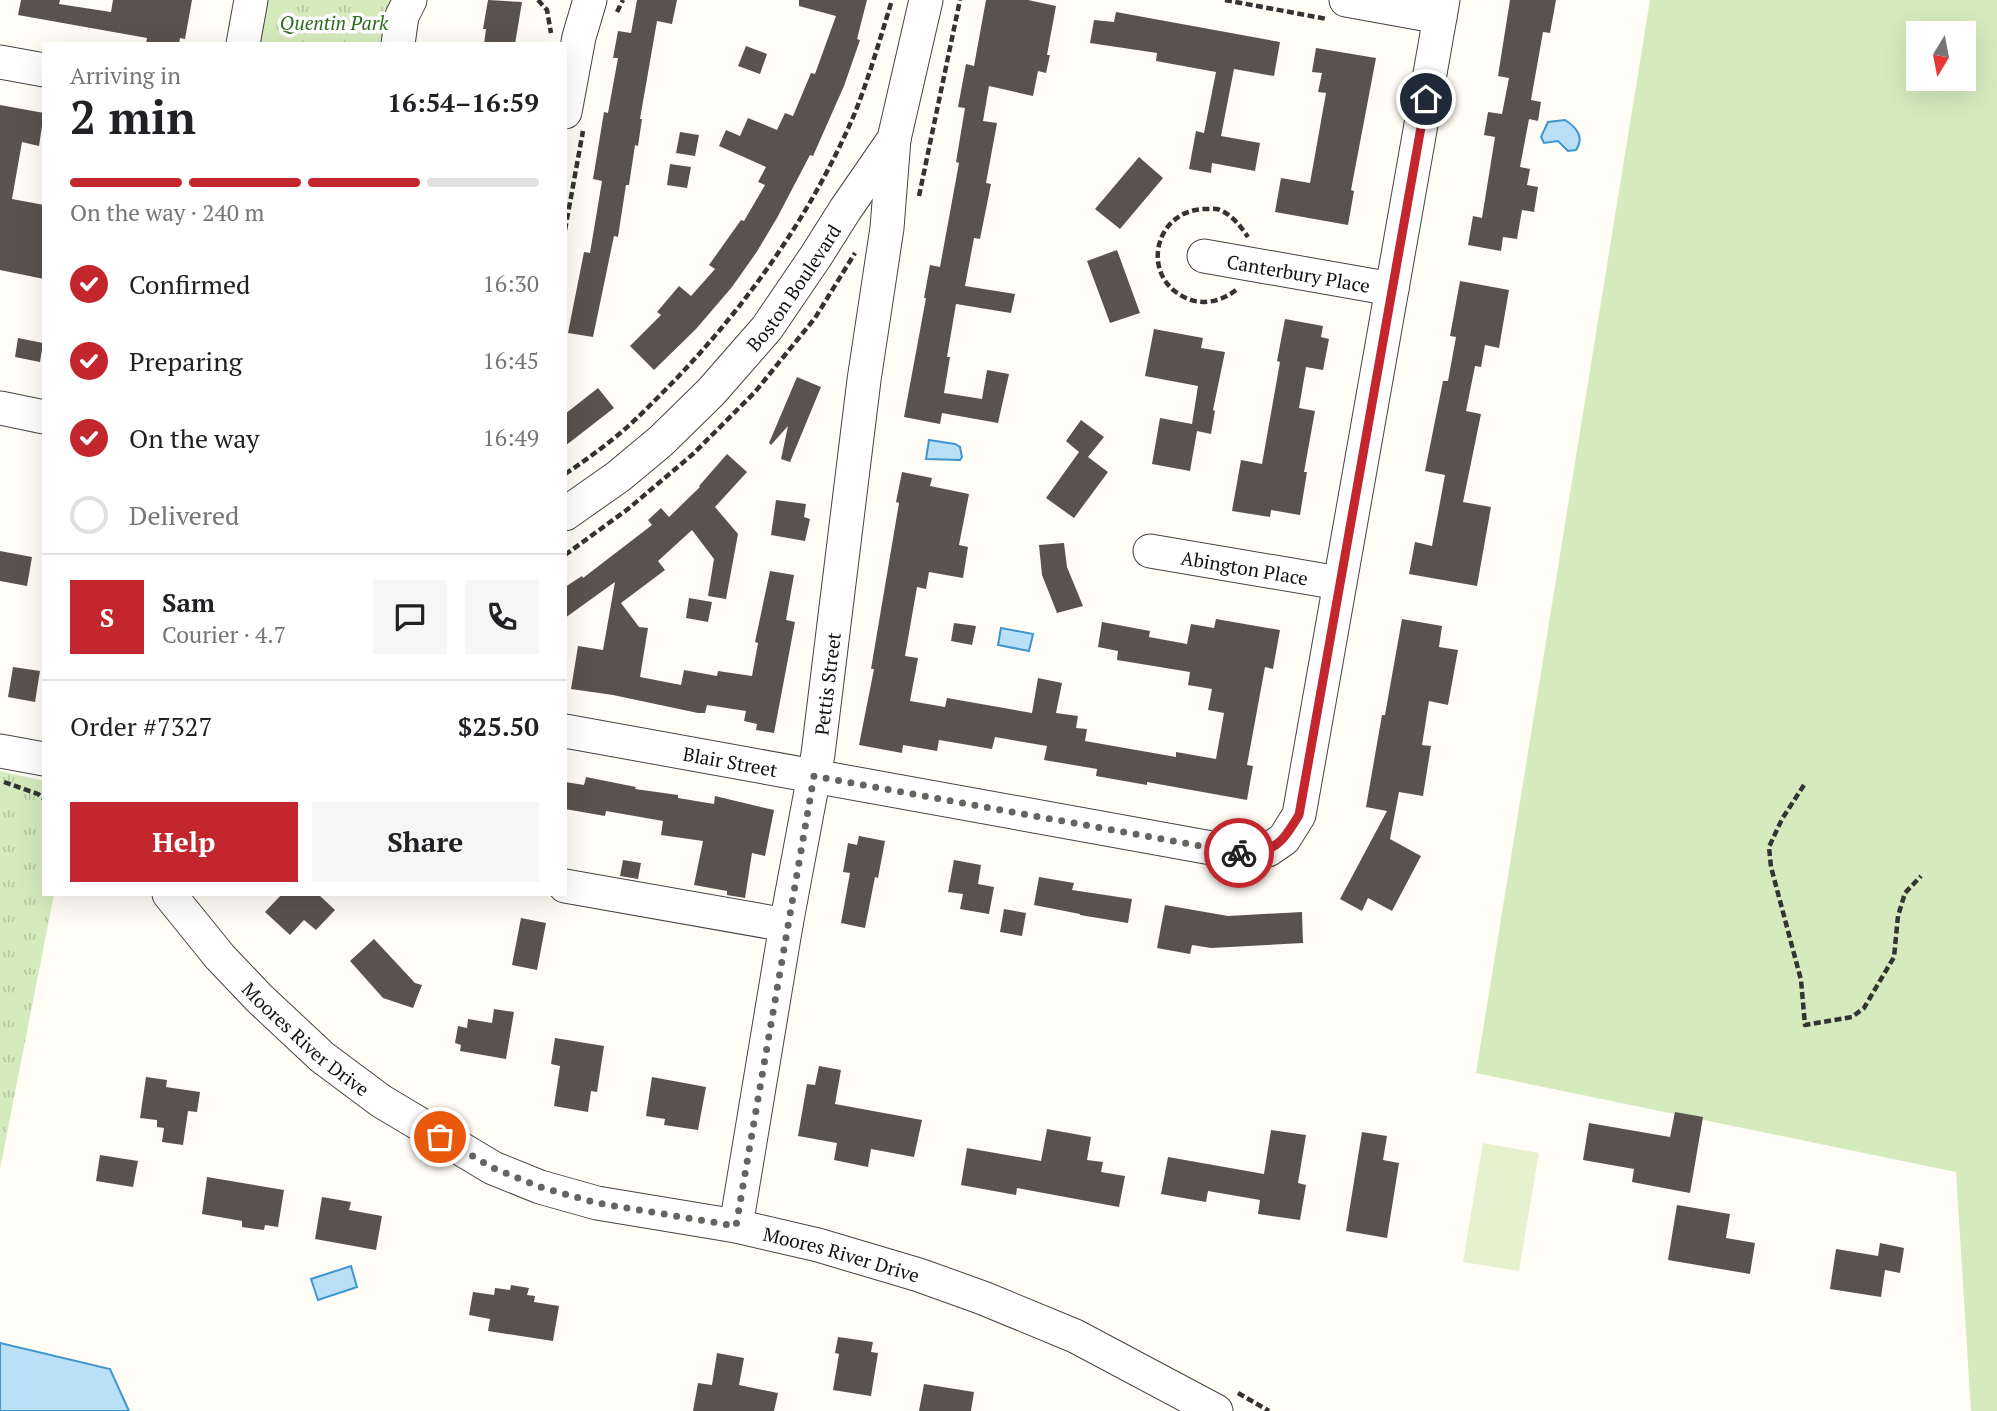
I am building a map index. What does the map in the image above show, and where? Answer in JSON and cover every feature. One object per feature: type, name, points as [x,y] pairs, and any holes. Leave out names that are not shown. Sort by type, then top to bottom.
[{"type":"street","points":[[243,42],[251,0]]},
{"type":"street","points":[[397,42],[402,16],[410,0]]},
{"type":"street","points":[[567,102],[579,37],[590,0]]},
{"type":"street","name":"Boston Boulevard","points":[[567,513],[661,441],[711,392],[767,328],[894,139],[926,0]]},
{"type":"street","points":[[1339,583],[1442,9],[1340,10]]},
{"type":"street","points":[[0,62],[42,70]]},
{"type":"street","name":"Pettis Street","points":[[736,1226],[786,925],[814,776],[864,380],[887,228],[894,139]]},
{"type":"street","name":"Canterbury Place","points":[[1204,256],[1392,289]]},
{"type":"street","points":[[0,408],[42,417]]},
{"type":"street","name":"Abington Place","points":[[1150,551],[1339,583]]},
{"type":"street","name":"Blair Street","points":[[567,731],[1239,853],[1268,850],[1284,839],[1299,815],[1339,583]]},
{"type":"street","points":[[0,751],[42,759]]},
{"type":"street","points":[[567,886],[786,925]]},
{"type":"street","name":"Moores River Drive","points":[[171,896],[220,957],[322,1057],[381,1101],[493,1168],[540,1187],[597,1203],[736,1226],[818,1245],[919,1275],[1075,1336],[1216,1411]]},
{"type":"path","points":[[538,0],[547,10],[553,38]]},
{"type":"path","points":[[567,473],[610,442],[648,408],[708,346],[766,272],[816,194],[854,115],[892,0]]},
{"type":"path","points":[[1225,0],[1340,10]]},
{"type":"path","points":[[567,554],[628,509],[684,462],[755,392],[815,318],[857,250]]},
{"type":"path","points":[[0,780],[42,797]]},
{"type":"path","points":[[1804,785],[1782,819],[1769,847],[1771,867],[1801,980],[1805,1025],[1852,1017],[1864,1008],[1894,957],[1898,916],[1905,893],[1921,876]]},
{"type":"green space","name":"Quentin Park","points":[[266,0],[410,0],[402,42],[258,42]]},
{"type":"green space","points":[[1650,0],[1997,0],[1997,1411],[1971,1411],[1956,1172],[1476,1073]]},
{"type":"green space","points":[[0,771],[42,781],[42,896],[54,896],[0,1169]]},
{"type":"green space","points":[[1483,1143],[1539,1153],[1519,1271],[1463,1262]]},
{"type":"water","points":[[1565,120],[1578,133],[1580,141],[1576,150],[1568,151],[1558,141],[1544,143],[1541,137],[1548,122]]},
{"type":"water","points":[[929,440],[955,444],[960,447],[962,457],[960,460],[926,459]]},
{"type":"water","points":[[1001,628],[1033,634],[1029,651],[998,645]]},
{"type":"water","points":[[351,1266],[357,1287],[318,1300],[311,1279]]},
{"type":"water","points":[[0,1343],[110,1369],[129,1411],[0,1411]]},
{"type":"building","points":[[21,0],[60,0],[59,4],[111,12],[113,0],[192,0],[185,39],[180,38],[179,42],[146,42],[147,38],[18,15]]},
{"type":"building","points":[[488,0],[522,2],[515,42],[484,42],[486,29],[483,29]]},
{"type":"building","points":[[637,0],[677,0],[672,24],[657,21],[638,146],[635,145],[618,237],[614,236],[593,337],[568,333],[584,252],[590,253],[602,181],[593,179],[604,112],[608,113],[618,58],[613,58],[618,31],[631,33]]},
{"type":"building","points":[[799,0],[867,0],[857,39],[860,40],[844,86],[813,156],[810,155],[756,253],[732,287],[696,329],[654,370],[630,346],[661,315],[657,312],[679,286],[691,296],[715,269],[709,265],[741,220],[744,221],[765,185],[758,182],[766,167],[719,146],[726,130],[740,136],[748,118],[777,130],[785,113],[793,116],[811,73],[815,74],[836,16],[799,6]]},
{"type":"building","points":[[986,0],[1028,0],[1056,6],[1046,73],[1038,71],[1033,96],[989,86],[983,121],[997,123],[986,183],[991,184],[980,239],[974,238],[965,286],[1015,294],[1011,313],[956,304],[947,357],[950,357],[944,393],[982,399],[987,370],[1009,374],[998,423],[942,413],[940,424],[904,417],[930,265],[940,267],[959,163],[956,162],[965,108],[958,107],[966,64],[974,66]]},
{"type":"building","points":[[1510,0],[1556,0],[1550,33],[1543,32],[1531,100],[1541,102],[1538,121],[1529,119],[1520,167],[1530,169],[1527,185],[1538,187],[1534,212],[1522,210],[1517,239],[1503,237],[1501,251],[1468,245],[1473,216],[1482,218],[1495,137],[1484,135],[1488,112],[1502,114],[1509,78],[1498,76]]},
{"type":"building","points":[[1116,12],[1280,42],[1274,76],[1234,69],[1221,136],[1260,143],[1255,171],[1212,163],[1211,173],[1189,169],[1196,131],[1204,133],[1216,72],[1156,61],[1157,53],[1090,43],[1094,20],[1114,22]]},
{"type":"building","points":[[746,46],[767,54],[760,74],[738,66]]},
{"type":"building","points":[[1316,48],[1376,58],[1351,190],[1354,191],[1348,225],[1275,212],[1281,178],[1310,183],[1326,93],[1318,92],[1322,73],[1312,72]]},
{"type":"building","points":[[0,105],[42,113],[39,146],[22,142],[12,199],[42,205],[42,279],[0,270]]},
{"type":"building","points":[[680,132],[699,135],[695,156],[676,153]]},
{"type":"building","points":[[1139,157],[1163,178],[1120,229],[1095,209]]},
{"type":"building","points":[[670,164],[691,167],[687,188],[667,185]]},
{"type":"building","points":[[1117,250],[1140,313],[1110,323],[1087,261]]},
{"type":"building","points":[[1460,281],[1509,290],[1499,348],[1485,345],[1481,367],[1475,366],[1466,411],[1481,414],[1463,502],[1491,507],[1477,586],[1409,574],[1415,542],[1432,546],[1445,475],[1425,471],[1443,381],[1448,381],[1456,337],[1450,336]]},
{"type":"building","points":[[1285,319],[1323,326],[1321,337],[1329,339],[1323,370],[1306,367],[1299,408],[1315,411],[1304,472],[1307,472],[1300,515],[1271,510],[1270,517],[1232,511],[1241,460],[1262,464]]},
{"type":"building","points":[[1154,329],[1203,338],[1201,348],[1225,352],[1211,434],[1197,431],[1190,471],[1152,464],[1160,418],[1192,424],[1198,386],[1145,376]]},
{"type":"building","points":[[18,338],[42,343],[40,362],[15,357]]},
{"type":"building","points":[[797,377],[821,387],[790,462],[781,459],[788,426],[771,445],[769,443]]},
{"type":"building","points":[[598,388],[614,408],[567,444],[567,412]]},
{"type":"building","points":[[1081,420],[1104,437],[1088,457],[1108,472],[1074,518],[1046,498],[1079,452],[1066,441]]},
{"type":"building","points":[[727,454],[747,472],[715,507],[738,534],[726,599],[708,596],[714,559],[692,530],[658,561],[665,570],[621,603],[639,627],[648,628],[640,677],[681,685],[684,670],[717,676],[718,671],[752,676],[758,643],[755,642],[770,571],[794,575],[786,620],[795,622],[774,733],[756,730],[757,724],[744,721],[746,711],[707,705],[705,713],[698,713],[571,689],[578,646],[603,650],[615,582],[567,617],[567,586],[582,576],[583,578],[652,525],[648,520],[661,508],[669,517]]},
{"type":"building","points":[[902,472],[932,478],[930,486],[969,494],[959,545],[968,547],[963,578],[929,572],[926,589],[917,587],[905,656],[918,658],[910,701],[945,707],[947,698],[1032,713],[1038,678],[1062,683],[1056,713],[1078,716],[1076,728],[1087,729],[1085,741],[1176,757],[1176,752],[1216,759],[1224,713],[1208,710],[1212,689],[1188,685],[1190,672],[1117,660],[1118,651],[1098,647],[1102,622],[1150,631],[1149,637],[1187,644],[1191,624],[1214,628],[1216,619],[1280,630],[1273,669],[1265,667],[1247,765],[1253,766],[1247,800],[1096,776],[1097,769],[1044,760],[1047,746],[995,737],[992,749],[939,740],[937,751],[903,745],[902,753],[859,745],[874,669],[871,669]]},
{"type":"building","points":[[776,500],[806,504],[804,517],[810,519],[805,541],[771,535]]},
{"type":"building","points":[[1064,543],[1067,567],[1083,606],[1057,613],[1042,575],[1039,545]]},
{"type":"building","points":[[0,551],[32,557],[27,586],[0,581]]},
{"type":"building","points":[[689,598],[712,602],[708,622],[686,618]]},
{"type":"building","points":[[1402,619],[1442,626],[1439,647],[1458,650],[1448,705],[1429,701],[1422,745],[1431,746],[1423,796],[1399,792],[1390,839],[1421,856],[1392,911],[1368,898],[1362,911],[1340,899],[1387,811],[1366,807]]},
{"type":"building","points":[[954,623],[976,626],[972,645],[951,641]]},
{"type":"building","points":[[13,667],[40,671],[35,702],[8,697]]},
{"type":"building","points":[[586,777],[636,787],[635,789],[678,795],[678,798],[714,804],[715,796],[774,810],[765,856],[752,853],[745,898],[727,895],[727,891],[694,885],[703,841],[661,835],[663,821],[606,811],[605,816],[567,809],[567,782],[584,785]]},
{"type":"building","points":[[859,836],[885,841],[865,928],[841,923],[850,873],[843,872],[848,843],[857,845]]},
{"type":"building","points":[[623,860],[641,863],[638,879],[620,876]]},
{"type":"building","points":[[954,860],[981,865],[978,884],[994,887],[989,914],[960,909],[963,894],[948,892]]},
{"type":"building","points":[[1039,877],[1074,883],[1072,890],[1132,899],[1128,923],[1034,905]]},
{"type":"building","points":[[280,896],[320,896],[335,910],[316,930],[304,920],[290,935],[265,912]]},
{"type":"building","points":[[1165,905],[1228,916],[1302,912],[1303,943],[1211,948],[1192,945],[1190,954],[1157,948]]},
{"type":"building","points":[[1004,909],[1026,913],[1022,936],[1000,932]]},
{"type":"building","points":[[521,918],[546,923],[537,970],[512,965]]},
{"type":"building","points":[[374,939],[415,983],[422,985],[413,1008],[383,998],[350,961]]},
{"type":"building","points":[[494,1009],[514,1012],[506,1059],[460,1051],[461,1045],[455,1043],[458,1026],[467,1028],[468,1019],[492,1023]]},
{"type":"building","points":[[555,1038],[604,1046],[597,1092],[591,1091],[588,1112],[554,1106],[560,1066],[551,1064]]},
{"type":"building","points":[[819,1066],[841,1070],[835,1104],[922,1120],[914,1157],[871,1149],[868,1167],[834,1160],[837,1143],[798,1136],[807,1084],[815,1085]]},
{"type":"building","points":[[146,1077],[167,1080],[166,1087],[200,1092],[197,1112],[188,1111],[183,1145],[162,1142],[164,1128],[157,1127],[157,1120],[140,1118]]},
{"type":"building","points":[[652,1077],[706,1087],[698,1130],[664,1125],[665,1119],[646,1116]]},
{"type":"building","points":[[1675,1112],[1703,1117],[1690,1193],[1632,1182],[1634,1169],[1583,1160],[1589,1123],[1670,1137]]},
{"type":"building","points":[[1047,1129],[1091,1137],[1087,1160],[1103,1162],[1101,1172],[1125,1176],[1119,1207],[1017,1188],[1016,1195],[961,1185],[967,1148],[1041,1161]]},
{"type":"building","points":[[1271,1130],[1306,1135],[1298,1183],[1306,1185],[1300,1220],[1258,1214],[1260,1200],[1208,1191],[1206,1202],[1161,1194],[1168,1157],[1264,1174]]},
{"type":"building","points":[[1362,1132],[1387,1136],[1383,1160],[1399,1163],[1387,1238],[1346,1231]]},
{"type":"building","points":[[100,1155],[138,1161],[133,1187],[96,1181]]},
{"type":"building","points":[[207,1177],[284,1190],[278,1227],[265,1225],[264,1230],[242,1227],[242,1221],[202,1214]]},
{"type":"building","points":[[322,1197],[351,1202],[349,1210],[382,1216],[376,1250],[315,1239]]},
{"type":"building","points":[[1677,1205],[1730,1214],[1726,1238],[1755,1243],[1750,1274],[1668,1260]]},
{"type":"building","points":[[1880,1243],[1904,1248],[1900,1273],[1885,1270],[1881,1297],[1830,1289],[1836,1249],[1878,1256]]},
{"type":"building","points":[[511,1285],[529,1288],[527,1295],[535,1296],[534,1302],[559,1306],[553,1341],[488,1331],[490,1319],[469,1315],[473,1292],[494,1295],[495,1288],[510,1290]]},
{"type":"building","points":[[838,1337],[873,1342],[871,1352],[878,1353],[871,1396],[833,1390],[839,1354],[835,1353]]},
{"type":"building","points":[[717,1353],[744,1358],[739,1385],[778,1393],[774,1411],[693,1411],[698,1383],[712,1385]]},
{"type":"building","points":[[924,1384],[974,1392],[971,1411],[919,1411]]},
{"type":"way so far","points":[[440,1137],[493,1168],[540,1187],[597,1203],[736,1226],[786,925],[814,776],[1239,853]]},
{"type":"route","points":[[1239,853],[1268,850],[1284,839],[1299,815],[1426,99]]}]
